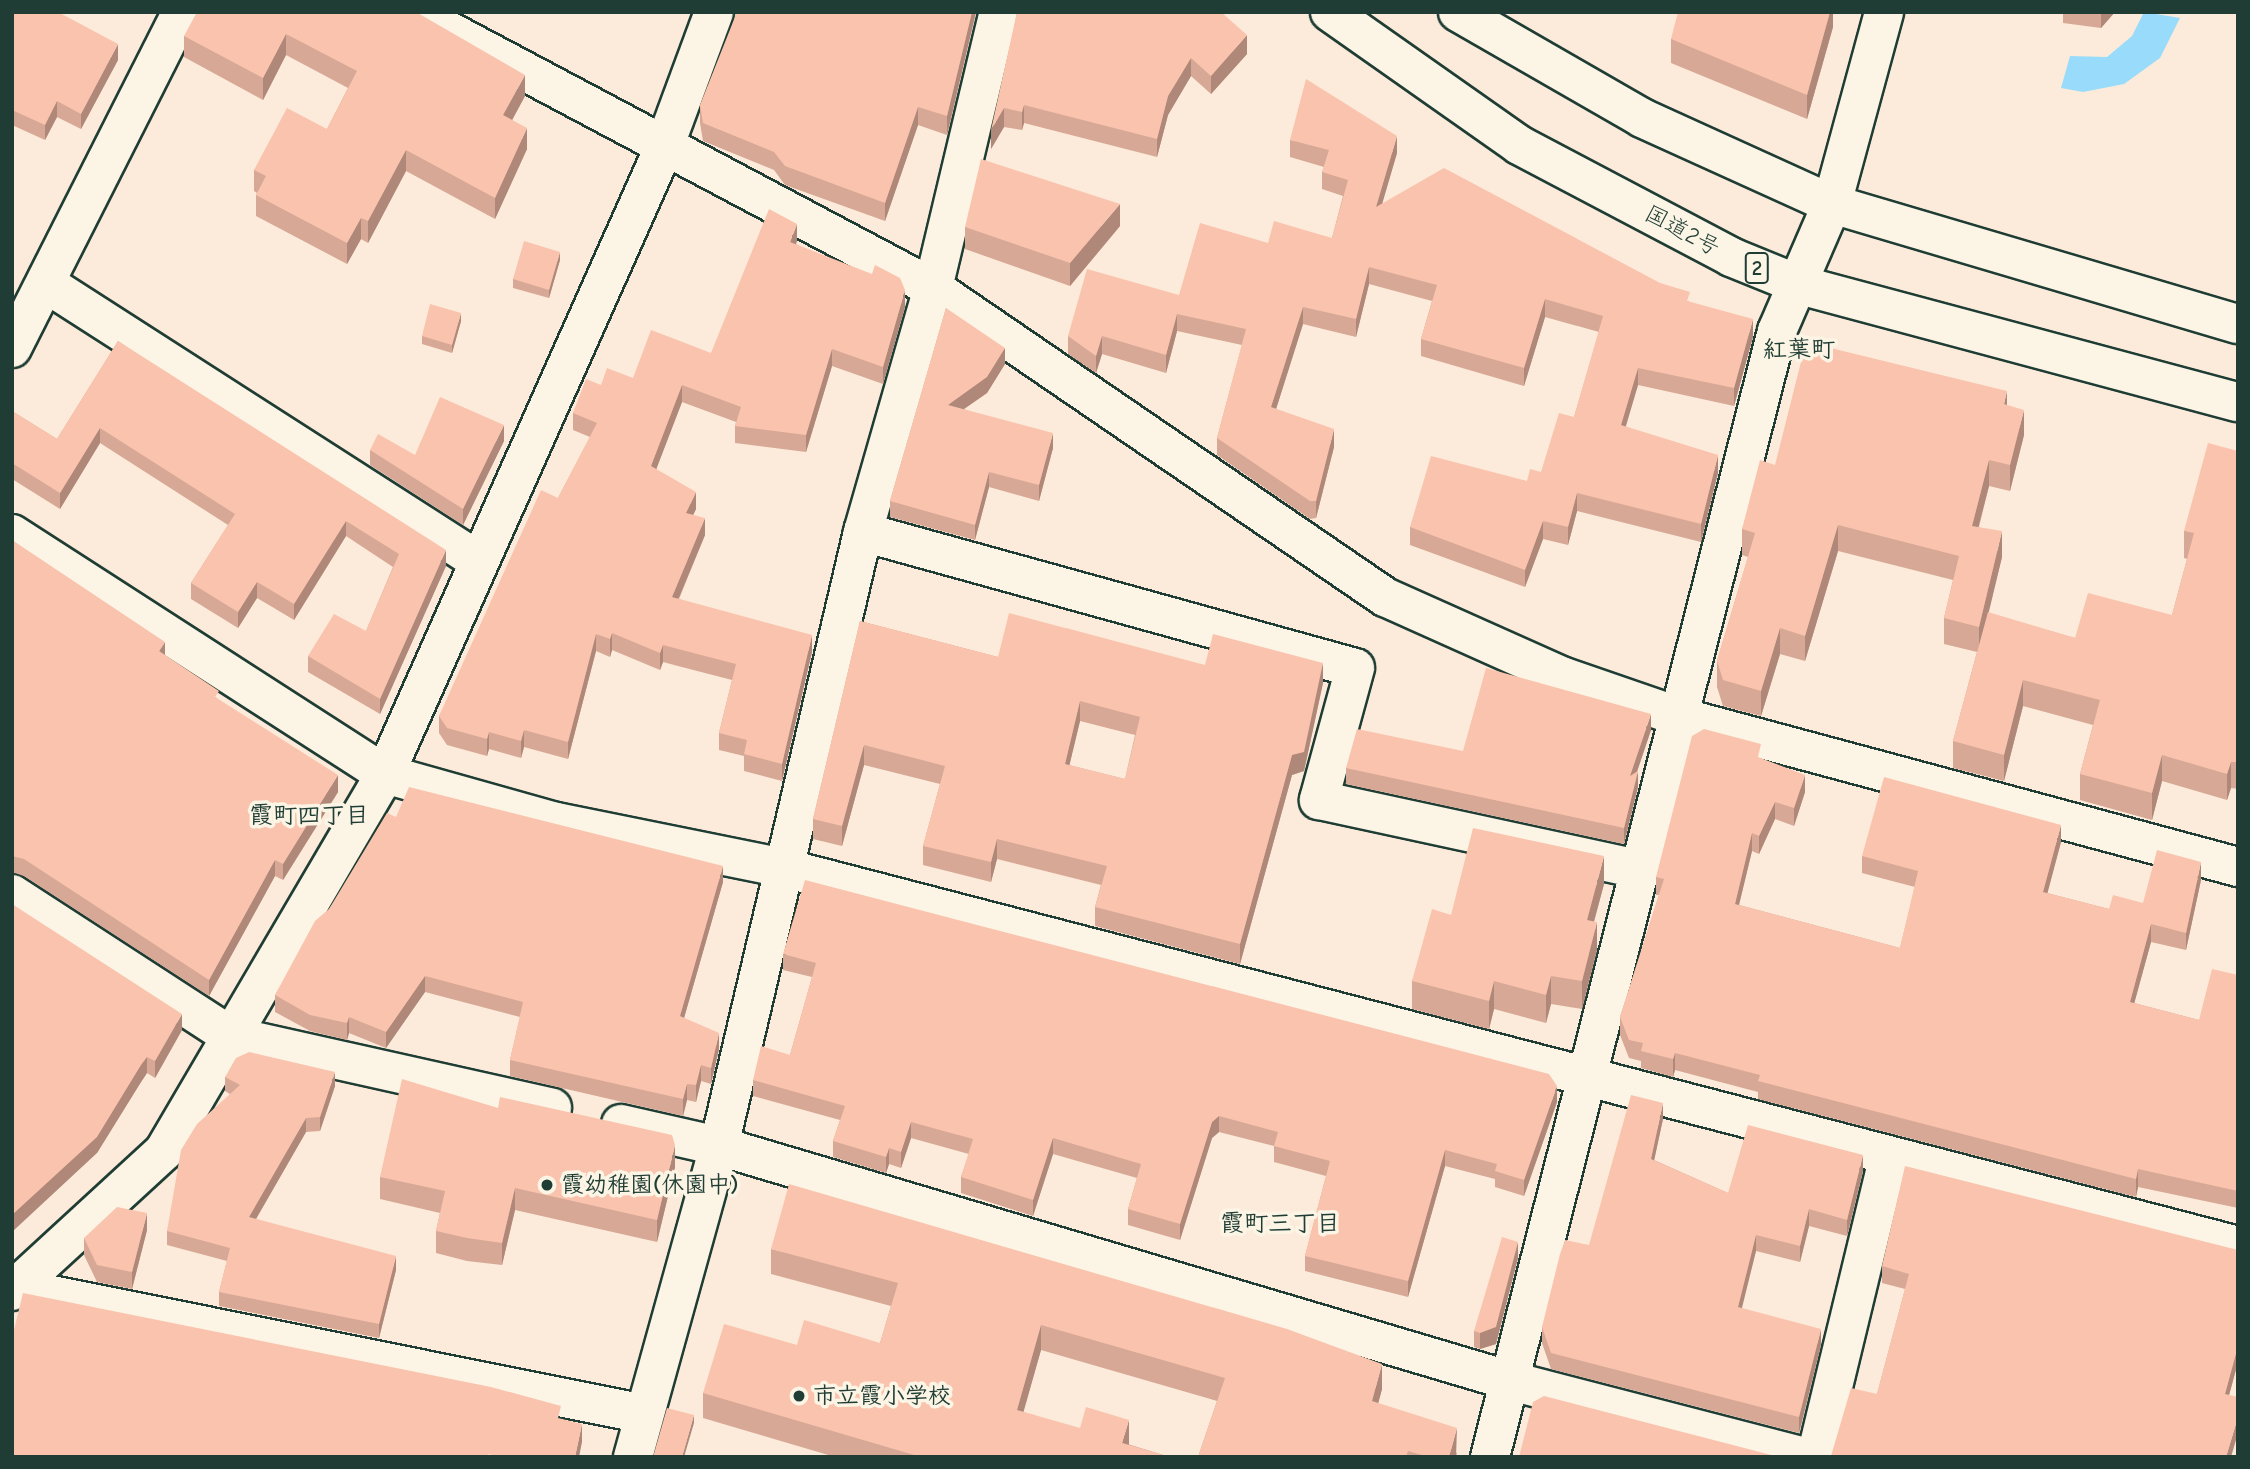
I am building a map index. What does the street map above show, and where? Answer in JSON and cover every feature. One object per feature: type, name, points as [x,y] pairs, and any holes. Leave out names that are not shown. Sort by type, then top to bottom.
[{"type":"main road","points":[[12,348],[47,284],[182,12]]},
{"type":"main road","points":[[413,12],[663,150],[933,288],[1385,597],[1564,677],[1680,718],[2238,867]]},
{"type":"main road","points":[[13,1289],[164,1151],[385,774],[477,560],[663,150],[714,12]]},
{"type":"main road","points":[[633,1457],[719,1146],[863,532],[933,288],[999,12]]},
{"type":"main road","name":"国道2号","points":[[1330,12],[1518,145],[1731,257],[1800,285],[2238,402]]},
{"type":"main road","points":[[1458,12],[1642,118],[1832,204],[2238,324]]},
{"type":"main road","points":[[1490,1457],[1587,1073],[1643,870],[1777,331],[1800,285],[1832,204],[1884,12]]},
{"type":"main road","points":[[47,284],[477,560]]},
{"type":"main road","points":[[863,532],[1355,668],[1320,800],[1643,870]]},
{"type":"main road","points":[[12,534],[385,774],[556,822],[784,868],[1587,1073],[1889,1156],[2238,1246]]},
{"type":"main road","points":[[12,894],[231,1036],[719,1146],[1511,1381],[1804,1457]]},
{"type":"main road","points":[[1816,1457],[1889,1156]]},
{"type":"main road","points":[[13,1289],[644,1414]]},
{"type":"water","points":[[2144,12],[2180,18],[2160,58],[2124,84],[2083,92],[2061,88],[2070,56],[2107,57],[2132,36]]},
{"type":"building","points":[[12,12],[58,12],[118,44],[81,114],[57,101],[45,125],[12,110]]},
{"type":"building","points":[[197,12],[416,12],[525,75],[503,115],[527,128],[495,198],[406,150],[368,221],[361,218],[347,243],[256,195],[266,176],[254,170],[287,108],[327,129],[357,71],[286,34],[263,78],[184,36]]},
{"type":"building","points":[[737,12],[972,12],[947,116],[918,107],[885,203],[785,166],[774,152],[703,123],[700,105]]},
{"type":"building","points":[[1017,12],[1221,12],[1247,35],[1211,76],[1191,58],[1168,96],[1157,139],[1024,105],[1022,112],[1004,108],[991,130]]},
{"type":"building","points":[[1678,12],[1830,12],[1807,95],[1671,39]]},
{"type":"building","points":[[1306,79],[1397,136],[1376,207],[1444,168],[1660,283],[1690,292],[1687,301],[1753,319],[1734,388],[1638,368],[1621,425],[1718,455],[1701,524],[1577,493],[1568,527],[1543,521],[1525,570],[1410,527],[1431,456],[1527,481],[1530,469],[1541,472],[1559,413],[1574,417],[1603,316],[1545,299],[1524,368],[1421,339],[1437,285],[1369,267],[1356,319],[1303,307],[1271,407],[1334,429],[1316,501],[1310,501],[1217,438],[1246,329],[1177,314],[1166,355],[1102,336],[1096,356],[1068,336],[1087,269],[1179,295],[1200,223],[1268,243],[1274,221],[1332,238],[1348,180],[1322,172],[1329,150],[1290,140]]},
{"type":"building","points":[[981,159],[1120,204],[1070,263],[965,227]]},
{"type":"building","points":[[769,209],[797,224],[790,242],[872,274],[875,265],[900,278],[905,290],[883,367],[832,349],[806,435],[735,426],[741,407],[682,385],[651,466],[696,492],[686,513],[705,518],[672,597],[812,635],[782,764],[744,754],[747,740],[719,733],[736,664],[663,645],[660,653],[612,633],[610,639],[596,634],[568,742],[524,730],[521,741],[489,732],[487,739],[447,728],[439,716],[541,490],[558,498],[597,423],[573,413],[586,379],[601,385],[607,368],[633,378],[651,330],[711,353]]},
{"type":"building","points":[[524,241],[560,252],[549,290],[513,279]]},
{"type":"building","points":[[430,304],[461,313],[452,345],[422,336]]},
{"type":"building","points":[[946,308],[1005,348],[987,377],[948,405],[1053,433],[1039,485],[989,472],[975,525],[890,501]]},
{"type":"building","points":[[118,341],[446,550],[380,699],[308,656],[334,614],[366,631],[399,554],[346,521],[294,604],[257,582],[238,612],[191,583],[235,514],[100,428],[60,493],[12,463],[12,411],[57,439]]},
{"type":"building","points":[[1806,342],[2007,391],[2004,404],[2024,410],[2010,465],[1989,460],[1972,526],[2002,531],[1979,627],[1944,618],[1959,556],[1838,525],[1805,636],[1780,628],[1761,691],[1723,680],[1717,661],[1755,533],[1742,529],[1760,460],[1775,465]]},
{"type":"building","points":[[440,397],[504,425],[463,509],[370,450],[378,434],[415,455]]},
{"type":"building","points":[[2208,443],[2238,451],[2238,762],[2231,762],[2227,774],[2162,755],[2152,793],[2080,774],[2100,700],[2023,680],[2004,755],[1953,741],[1988,612],[2075,638],[2088,593],[2172,615],[2194,533],[2184,531]]},
{"type":"building","points":[[12,540],[165,642],[159,651],[219,691],[215,697],[338,775],[283,864],[275,860],[209,980],[24,859],[12,856]]},
{"type":"building","points":[[1009,613],[1205,665],[1213,634],[1323,663],[1304,752],[1292,755],[1240,944],[1095,907],[1107,866],[997,839],[991,862],[923,846],[945,766],[864,745],[842,826],[813,819],[860,621],[998,657]],"holes":[[[1080,701],[1140,717],[1125,779],[1065,764]]]},
{"type":"building","points":[[1486,668],[1651,714],[1630,776],[1638,771],[1624,828],[1346,768],[1357,729],[1463,751]]},
{"type":"building","points":[[1704,729],[1761,744],[1758,757],[1805,775],[1794,808],[1775,802],[1759,836],[1752,833],[1735,904],[1900,948],[1918,871],[1862,856],[1884,777],[2061,825],[2043,892],[2109,909],[2113,895],[2143,903],[2157,850],[2201,862],[2186,933],[2151,924],[2130,1002],[2199,1020],[2212,969],[2238,975],[2238,1191],[2138,1169],[2136,1179],[1758,1081],[1760,1075],[1675,1053],[1673,1059],[1641,1051],[1643,1043],[1629,1040],[1620,1017],[1664,879],[1656,877],[1692,736]]},
{"type":"building","points":[[409,787],[723,866],[680,1016],[719,1033],[711,1068],[701,1065],[696,1085],[687,1084],[683,1099],[510,1060],[523,1002],[425,976],[386,1032],[349,1017],[347,1023],[310,1015],[275,995],[315,921],[329,909],[387,813],[396,817]]},
{"type":"building","points":[[1473,828],[1604,856],[1587,920],[1597,922],[1582,981],[1551,976],[1546,995],[1494,981],[1489,1001],[1412,981],[1432,909],[1451,915]]},
{"type":"building","points":[[805,880],[1549,1074],[1557,1086],[1524,1180],[1495,1171],[1497,1164],[1445,1150],[1408,1281],[1305,1256],[1330,1161],[1274,1146],[1278,1132],[1219,1116],[1212,1122],[1180,1224],[1128,1209],[1141,1164],[1053,1138],[1033,1200],[961,1177],[973,1139],[911,1122],[901,1152],[889,1148],[886,1157],[833,1141],[845,1106],[753,1080],[761,1046],[790,1055],[816,963],[783,954]]},
{"type":"building","points":[[12,904],[182,1014],[155,1061],[147,1057],[141,1065],[97,1137],[12,1215]]},
{"type":"building","points":[[249,1052],[335,1072],[320,1117],[306,1118],[249,1217],[396,1256],[379,1324],[219,1292],[230,1248],[167,1231],[181,1150],[197,1124],[240,1085],[225,1077],[236,1058]]},
{"type":"building","points":[[402,1079],[498,1108],[500,1097],[672,1135],[675,1145],[657,1220],[515,1188],[502,1243],[436,1231],[445,1191],[380,1177]]},
{"type":"building","points":[[1631,1095],[1663,1103],[1651,1159],[1728,1193],[1748,1125],[1863,1155],[1847,1220],[1809,1209],[1800,1246],[1756,1235],[1738,1307],[1821,1329],[1799,1417],[1551,1353],[1542,1327],[1560,1254],[1565,1240],[1589,1245]]},
{"type":"building","points":[[1905,1166],[2238,1250],[2238,1346],[2225,1394],[2238,1397],[2238,1417],[2226,1457],[1828,1457],[1831,1456],[1851,1388],[1877,1394],[1909,1274],[1882,1266]]},
{"type":"building","points":[[789,1184],[1287,1329],[1382,1364],[1372,1401],[1457,1428],[1449,1457],[1429,1457],[1408,1451],[1406,1457],[1198,1457],[1225,1378],[1041,1325],[1017,1410],[1080,1428],[1086,1407],[1129,1420],[1122,1443],[1170,1457],[921,1457],[703,1393],[724,1324],[797,1345],[804,1320],[880,1343],[898,1283],[771,1249]]},
{"type":"building","points":[[117,1207],[147,1213],[132,1272],[97,1265],[84,1238]]},
{"type":"building","points":[[1502,1237],[1518,1242],[1496,1327],[1480,1333],[1474,1331]]},
{"type":"building","points":[[23,1293],[491,1387],[561,1406],[558,1418],[582,1424],[575,1457],[500,1457],[488,1454],[488,1457],[12,1457],[12,1338]]},
{"type":"building","points":[[1544,1396],[1779,1457],[1519,1457],[1533,1402]]},
{"type":"building","points":[[667,1408],[694,1415],[682,1457],[653,1457]]},
{"type":"place","name":"霞幼稚園(休園中)","points":[[547,1185]]},
{"type":"place","name":"市立霞小学校","points":[[799,1396]]},
{"type":"district","name":"紅葉町","points":[[1799,350]]},
{"type":"district","name":"霞町四丁目","points":[[309,816]]},
{"type":"district","name":"霞町三丁目","points":[[1280,1224]]}]
